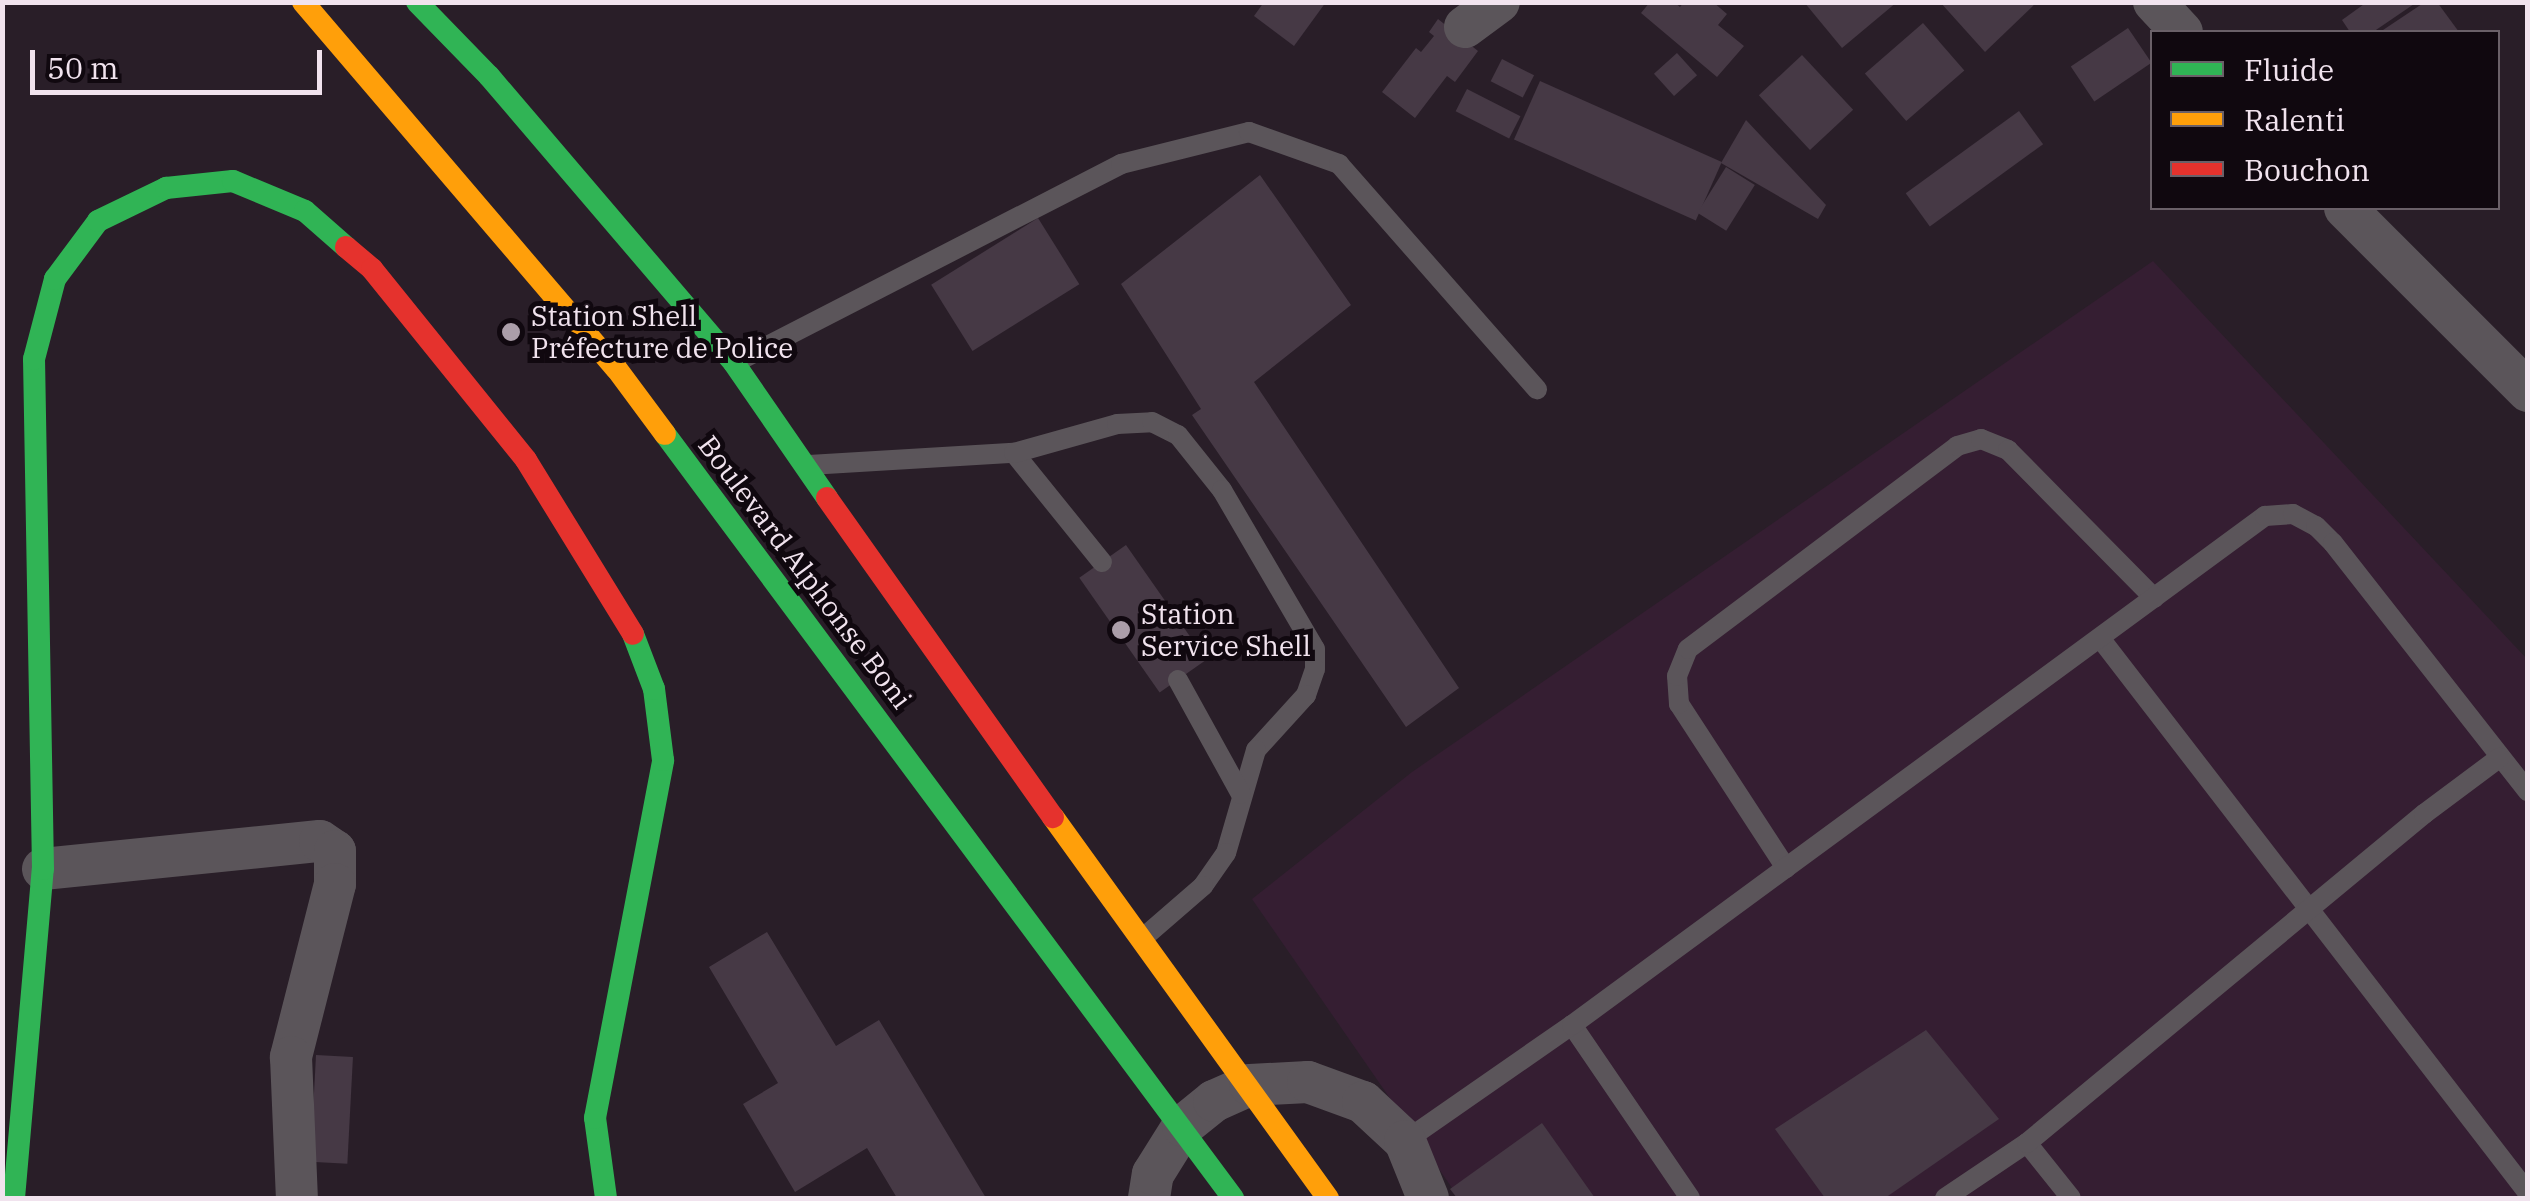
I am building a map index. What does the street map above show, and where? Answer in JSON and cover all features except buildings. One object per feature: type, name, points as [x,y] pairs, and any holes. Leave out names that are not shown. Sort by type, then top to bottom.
[{"type":"main road","name":"Boulevard Alphonse Boni","points":[[303,2],[616,368],[1234,1198]]},
{"type":"main road","name":"Boulevard Alphonse Boni","points":[[417,2],[489,76],[734,363],[802,466],[1328,1198]]},
{"type":"main road","points":[[14,1198],[44,868],[34,359],[55,279],[98,221],[166,188],[233,181],[304,211],[372,270],[526,460],[643,656],[654,689],[663,760],[594,1118],[606,1198]]},
{"type":"street","points":[[2154,2],[2180,30]]},
{"type":"street","points":[[2348,210],[2528,391]]},
{"type":"street","points":[[44,868],[320,840],[335,852],[335,884],[291,1057],[297,1198]]},
{"type":"street","points":[[1149,1198],[1153,1174],[1184,1126],[1214,1101],[1250,1086],[1308,1082],[1363,1102],[1405,1142],[1428,1198]]},
{"type":"lane","points":[[734,363],[1121,164],[1249,132],[1339,164],[1537,388]]},
{"type":"lane","points":[[802,466],[1014,452],[1117,424],[1152,422],[1178,434],[1222,490],[1316,649],[1315,670],[1306,694],[1256,750],[1226,853],[1203,886],[1143,938]]},
{"type":"lane","points":[[1786,868],[1679,704],[1677,676],[1688,648],[1958,446],[1981,439],[2008,450],[2154,598]]},
{"type":"lane","points":[[1014,452],[1102,562]]},
{"type":"lane","points":[[1405,1142],[1572,1025],[2264,516],[2293,514],[2316,526],[2333,543],[2528,792]]},
{"type":"lane","points":[[2100,638],[2527,1190]]},
{"type":"lane","points":[[1178,680],[1242,794]]},
{"type":"lane","points":[[1945,1198],[2027,1143],[2499,758]]},
{"type":"lane","points":[[1572,1025],[1690,1198]]},
{"type":"lane","points":[[2027,1143],[2071,1198]]},
{"type":"shaded area","points":[[2153,261],[2527,659],[2527,1198],[1459,1198],[1252,899],[1412,772]]},
{"type":"traffic: fast","points":[[417,2],[489,76],[734,363],[827,498]]},
{"type":"traffic: fast","points":[[14,1198],[43,869],[34,359],[55,279],[98,221],[166,188],[233,181],[305,211],[346,247]]},
{"type":"traffic: fast","points":[[665,434],[1233,1198]]},
{"type":"traffic: fast","points":[[606,1198],[595,1118],[663,760],[654,689],[633,634]]},
{"type":"traffic: slow","points":[[303,2],[616,368],[665,434]]},
{"type":"traffic: slow","points":[[1053,817],[1328,1198]]},
{"type":"traffic: jam","points":[[346,247],[372,269],[526,460],[633,634]]},
{"type":"traffic: jam","points":[[827,498],[1053,817]]},
{"type":"place","name":"Station Shell Préfecture de Police","points":[[511,332]]},
{"type":"place","name":"Station Service Shell","points":[[1121,630]]}]
